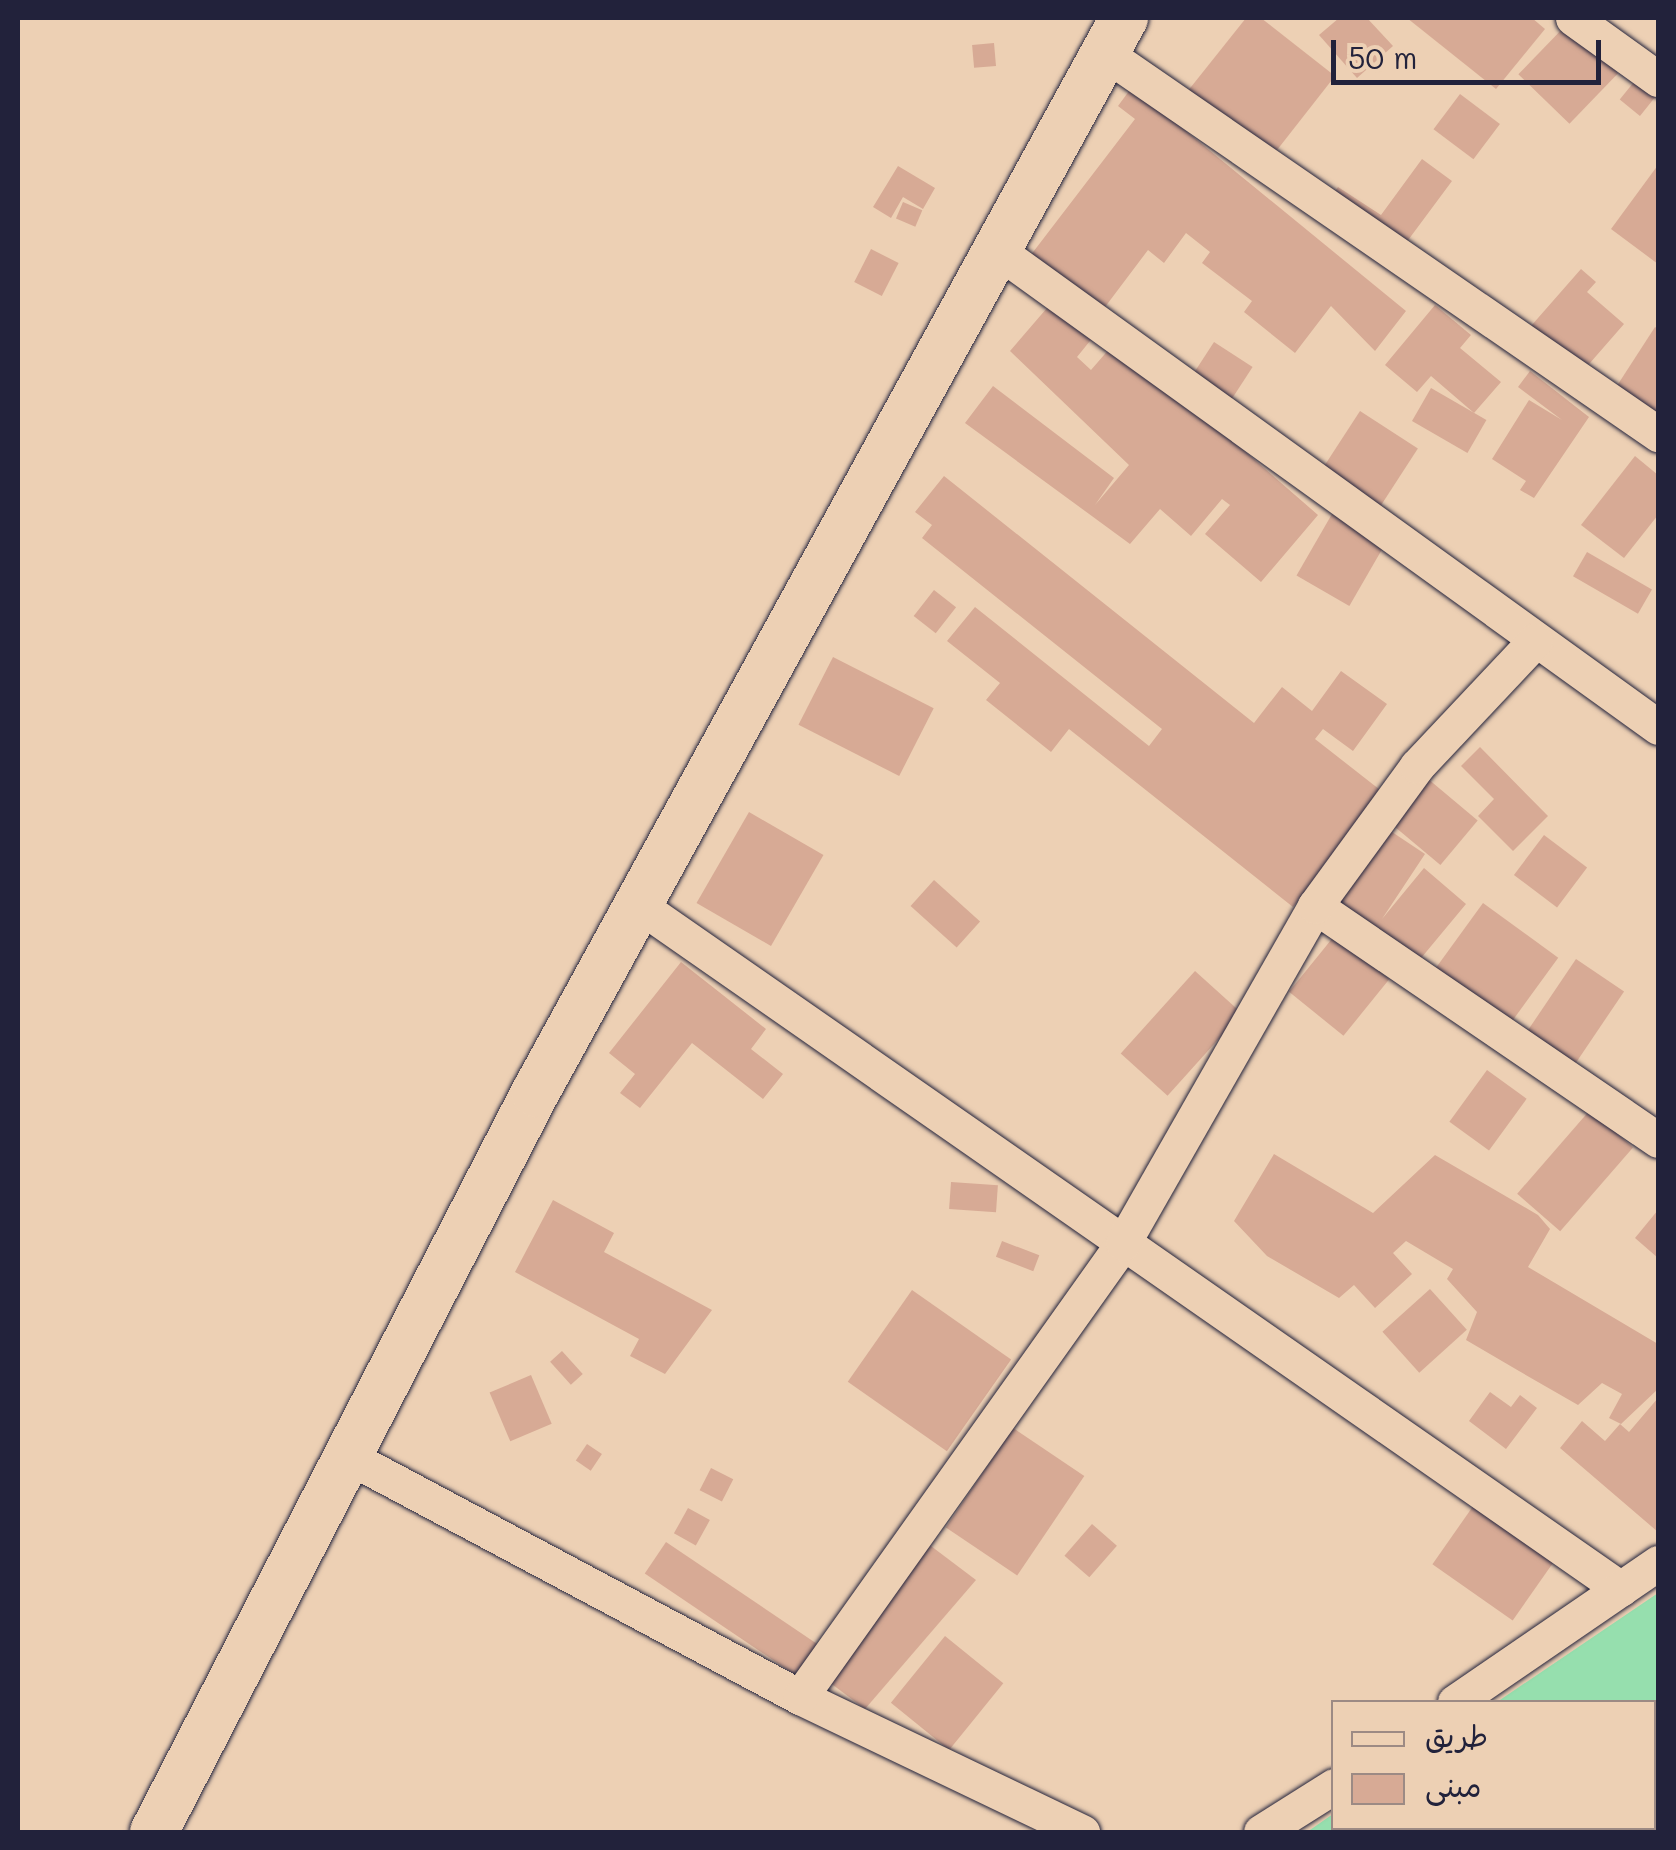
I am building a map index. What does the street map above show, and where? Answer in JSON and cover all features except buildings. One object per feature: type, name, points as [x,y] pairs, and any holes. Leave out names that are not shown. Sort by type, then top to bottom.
[{"type":"main road","points":[[154,1832],[640,906],[1002,253],[1116,37]]},
{"type":"street","points":[[1573,18],[1658,79]]},
{"type":"street","points":[[1116,37],[1658,434]]},
{"type":"street","points":[[1002,253],[1658,727]]},
{"type":"street","points":[[800,1698],[1123,1243],[1315,906],[1417,766],[1535,641]]},
{"type":"street","points":[[640,906],[1621,1589]]},
{"type":"street","points":[[1315,906],[1658,1140]]},
{"type":"street","points":[[351,1458],[800,1698],[1082,1832]]},
{"type":"street","points":[[1458,1700],[1658,1562]]},
{"type":"street","points":[[1260,1832],[1331,1788]]},
{"type":"green space","points":[[1658,1593],[1658,1832],[1307,1832],[1331,1815],[1331,1830],[1656,1830],[1656,1700],[1500,1700]]}]
